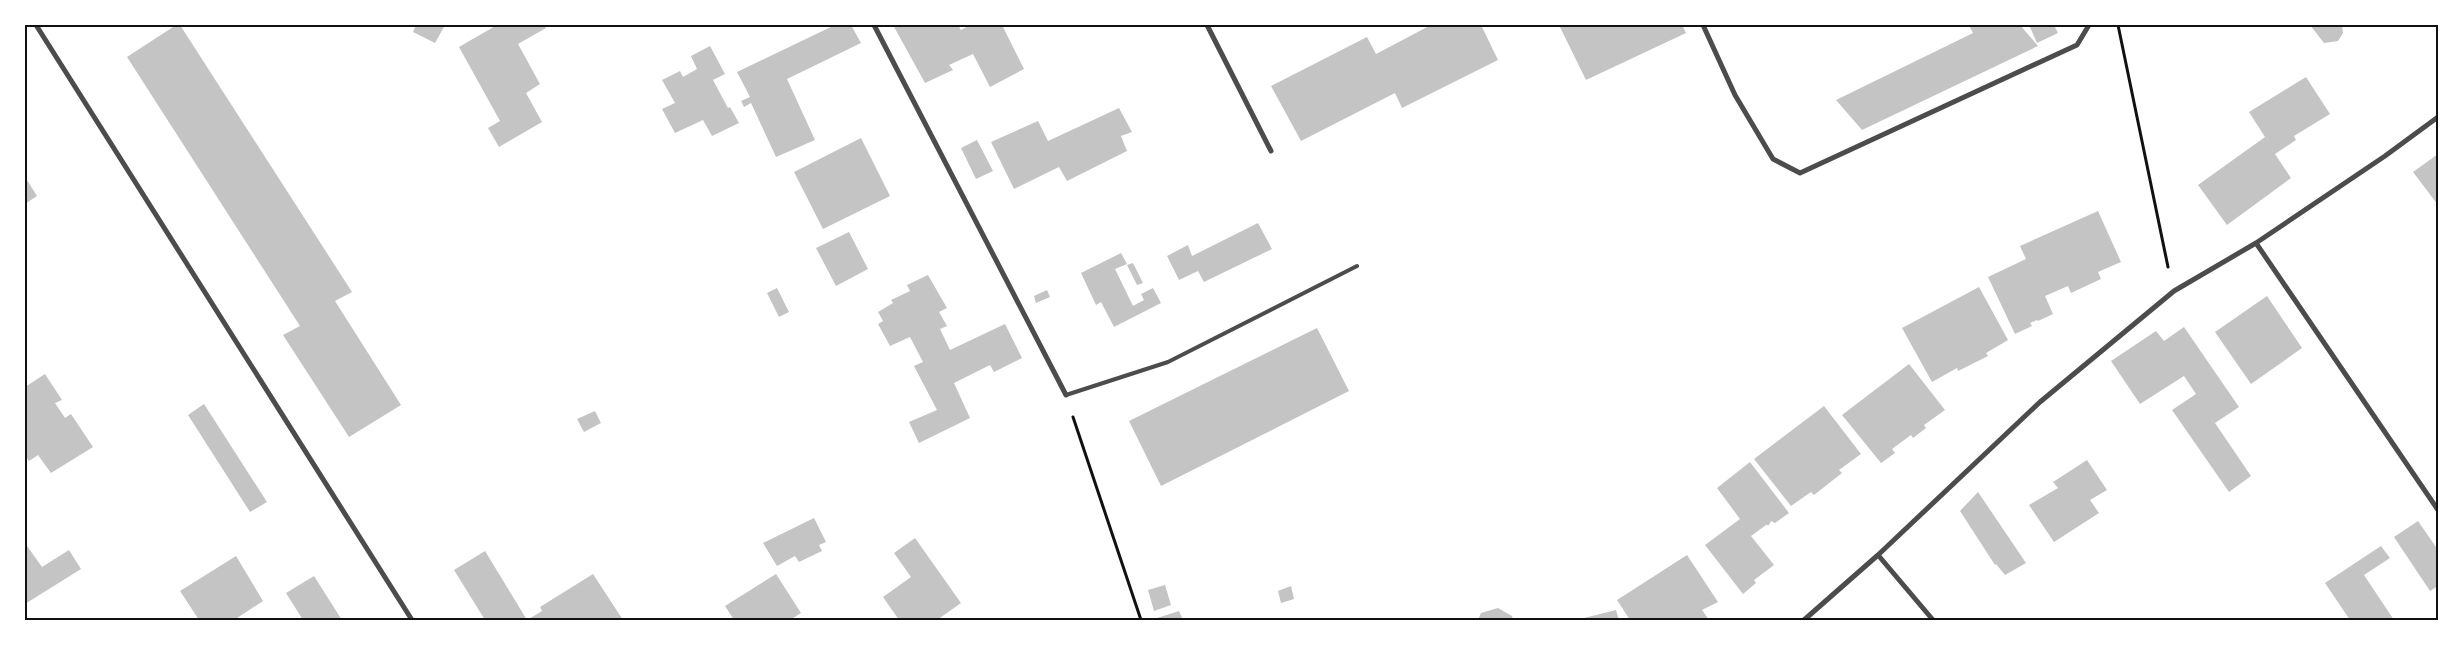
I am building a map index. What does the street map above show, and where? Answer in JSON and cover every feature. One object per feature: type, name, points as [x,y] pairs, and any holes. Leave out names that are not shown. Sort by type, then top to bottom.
[{"type":"street","points":[[36,25],[412,620]]},
{"type":"street","points":[[874,25],[1066,395]]},
{"type":"street","points":[[1207,25],[1271,151]]},
{"type":"street","points":[[1703,25],[1735,94],[1773,159],[1800,172],[2077,45],[2089,25]]},
{"type":"street","points":[[1804,620],[1878,555],[2040,402],[2174,291],[2256,243],[2385,156],[2438,117]]},
{"type":"street","points":[[2256,243],[2438,510]]},
{"type":"street","points":[[1878,555],[1933,620]]},
{"type":"lane","points":[[1066,395],[1168,362],[1357,266]]},
{"type":"path","points":[[2118,25],[2174,291]]},
{"type":"path","points":[[1066,395],[1141,620]]},
{"type":"building","points":[[176,25],[180,25],[352,292],[335,301],[401,405],[349,437],[283,335],[300,326],[127,57]]},
{"type":"building","points":[[416,25],[445,25],[435,43],[413,32]]},
{"type":"building","points":[[497,25],[544,25],[546,28],[518,44],[540,84],[526,93],[542,122],[499,147],[488,128],[500,121],[459,47]]},
{"type":"building","points":[[835,25],[851,25],[861,43],[787,79],[815,140],[776,157],[751,103],[744,107],[741,101],[750,97],[737,72]]},
{"type":"building","points":[[893,25],[958,25],[961,30],[970,25],[1002,25],[1024,69],[990,87],[973,54],[949,65],[953,70],[925,83]]},
{"type":"building","points":[[1431,25],[1481,25],[1498,60],[1402,108],[1395,93],[1301,141],[1271,86],[1367,37],[1376,54]]},
{"type":"building","points":[[1559,25],[1682,25],[1686,33],[1586,80]]},
{"type":"building","points":[[1969,25],[2020,25],[2038,46],[1862,130],[1836,100],[1973,33]]},
{"type":"building","points":[[2029,25],[2054,25],[2058,33],[2037,43]]},
{"type":"building","points":[[2310,25],[2342,25],[2343,33],[2338,41],[2324,43]]},
{"type":"building","points":[[710,46],[725,74],[713,80],[728,108],[730,107],[739,123],[712,136],[703,120],[675,133],[662,109],[675,103],[662,80],[680,71],[683,77],[697,69],[691,56]]},
{"type":"building","points":[[2306,77],[2330,114],[2294,136],[2296,140],[2275,154],[2291,178],[2227,225],[2198,185],[2265,137],[2249,112]]},
{"type":"building","points":[[1119,108],[1132,132],[1121,136],[1127,151],[1067,181],[1059,167],[1014,189],[991,142],[1038,121],[1048,141]]},
{"type":"building","points":[[861,138],[890,196],[823,229],[794,172]]},
{"type":"building","points":[[977,140],[993,171],[976,179],[961,148]]},
{"type":"building","points":[[2438,154],[2438,205],[2413,172]]},
{"type":"building","points":[[25,177],[37,196],[25,204]]},
{"type":"building","points":[[2098,211],[2121,262],[2098,272],[2101,279],[2071,293],[2068,286],[2045,296],[2053,314],[2030,323],[2032,326],[2015,334],[1988,277],[2026,259],[2020,246]]},
{"type":"building","points":[[1258,223],[1272,249],[1204,282],[1198,271],[1179,280],[1167,256],[1188,245],[1192,256]]},
{"type":"building","points":[[849,232],[868,269],[836,286],[816,248]]},
{"type":"building","points":[[1121,253],[1127,264],[1115,269],[1133,306],[1144,300],[1141,294],[1153,288],[1161,303],[1114,327],[1101,302],[1096,305],[1081,273]]},
{"type":"building","points":[[1133,263],[1143,283],[1137,285],[1127,265]]},
{"type":"building","points":[[928,275],[947,308],[939,312],[947,326],[940,329],[950,350],[1005,324],[1022,358],[994,372],[990,365],[954,383],[970,418],[919,443],[909,422],[937,410],[914,366],[923,362],[910,337],[890,346],[878,324],[883,321],[878,312],[893,303],[891,300],[910,291],[907,285]]},
{"type":"building","points":[[1979,287],[2008,340],[1986,353],[1988,356],[1958,371],[1957,368],[1932,382],[1902,328]]},
{"type":"building","points":[[777,288],[789,312],[779,317],[767,293]]},
{"type":"building","points":[[1047,290],[1050,297],[1036,303],[1034,296]]},
{"type":"building","points":[[2267,296],[2302,348],[2251,384],[2215,332]]},
{"type":"building","points":[[2184,327],[2239,407],[2215,423],[2251,476],[2229,492],[2172,410],[2196,394],[2184,376],[2140,404],[2111,361],[2156,331],[2164,341]]},
{"type":"building","points":[[1317,328],[1349,391],[1161,486],[1129,421]]},
{"type":"building","points":[[1909,364],[1945,410],[1924,425],[1926,428],[1913,438],[1911,435],[1892,449],[1895,453],[1881,463],[1842,415]]},
{"type":"building","points":[[45,374],[62,400],[55,403],[65,418],[71,414],[93,447],[51,473],[38,455],[29,461],[25,455],[27,438],[25,387]]},
{"type":"building","points":[[204,404],[267,502],[250,512],[188,415]]},
{"type":"building","points":[[1824,406],[1861,454],[1839,470],[1842,473],[1814,495],[1811,492],[1791,506],[1754,459]]},
{"type":"building","points":[[595,411],[601,423],[584,432],[577,419]]},
{"type":"building","points":[[2087,460],[2107,490],[2090,500],[2099,513],[2054,542],[2029,505],[2058,488],[2053,482]]},
{"type":"building","points":[[1750,462],[1789,513],[1775,523],[1771,521],[1769,525],[1766,525],[1751,536],[1774,565],[1754,580],[1756,583],[1743,594],[1705,545],[1740,519],[1717,488]]},
{"type":"building","points":[[1978,492],[2026,563],[2005,575],[1995,565],[1960,511]]},
{"type":"building","points":[[814,518],[826,542],[819,545],[822,551],[799,562],[795,556],[777,566],[763,543]]},
{"type":"building","points":[[2418,521],[2438,550],[2438,586],[2430,591],[2394,537]]},
{"type":"building","points":[[915,538],[961,603],[937,620],[899,620],[883,597],[911,577],[894,553]]},
{"type":"building","points":[[25,543],[42,567],[69,550],[81,569],[25,604]]},
{"type":"building","points":[[2381,546],[2390,558],[2364,575],[2394,620],[2350,620],[2325,583]]},
{"type":"building","points":[[485,551],[527,620],[485,620],[454,570]]},
{"type":"building","points":[[1687,555],[1718,602],[1702,610],[1709,620],[1630,620],[1617,600]]},
{"type":"building","points":[[236,556],[263,601],[234,620],[199,620],[180,591]]},
{"type":"building","points":[[593,574],[623,620],[527,620],[542,611],[540,607]]},
{"type":"building","points":[[776,574],[801,613],[790,620],[734,620],[725,606]]},
{"type":"building","points":[[314,576],[341,620],[303,620],[286,593]]},
{"type":"building","points":[[1165,585],[1171,605],[1154,611],[1148,590]]},
{"type":"building","points":[[1291,586],[1294,599],[1281,603],[1278,591]]},
{"type":"building","points":[[1498,608],[1512,616],[1513,620],[1478,620],[1481,613]]},
{"type":"building","points":[[1616,610],[1619,620],[1580,620],[1580,619]]},
{"type":"building","points":[[1179,611],[1183,620],[1158,620],[1157,618]]}]
